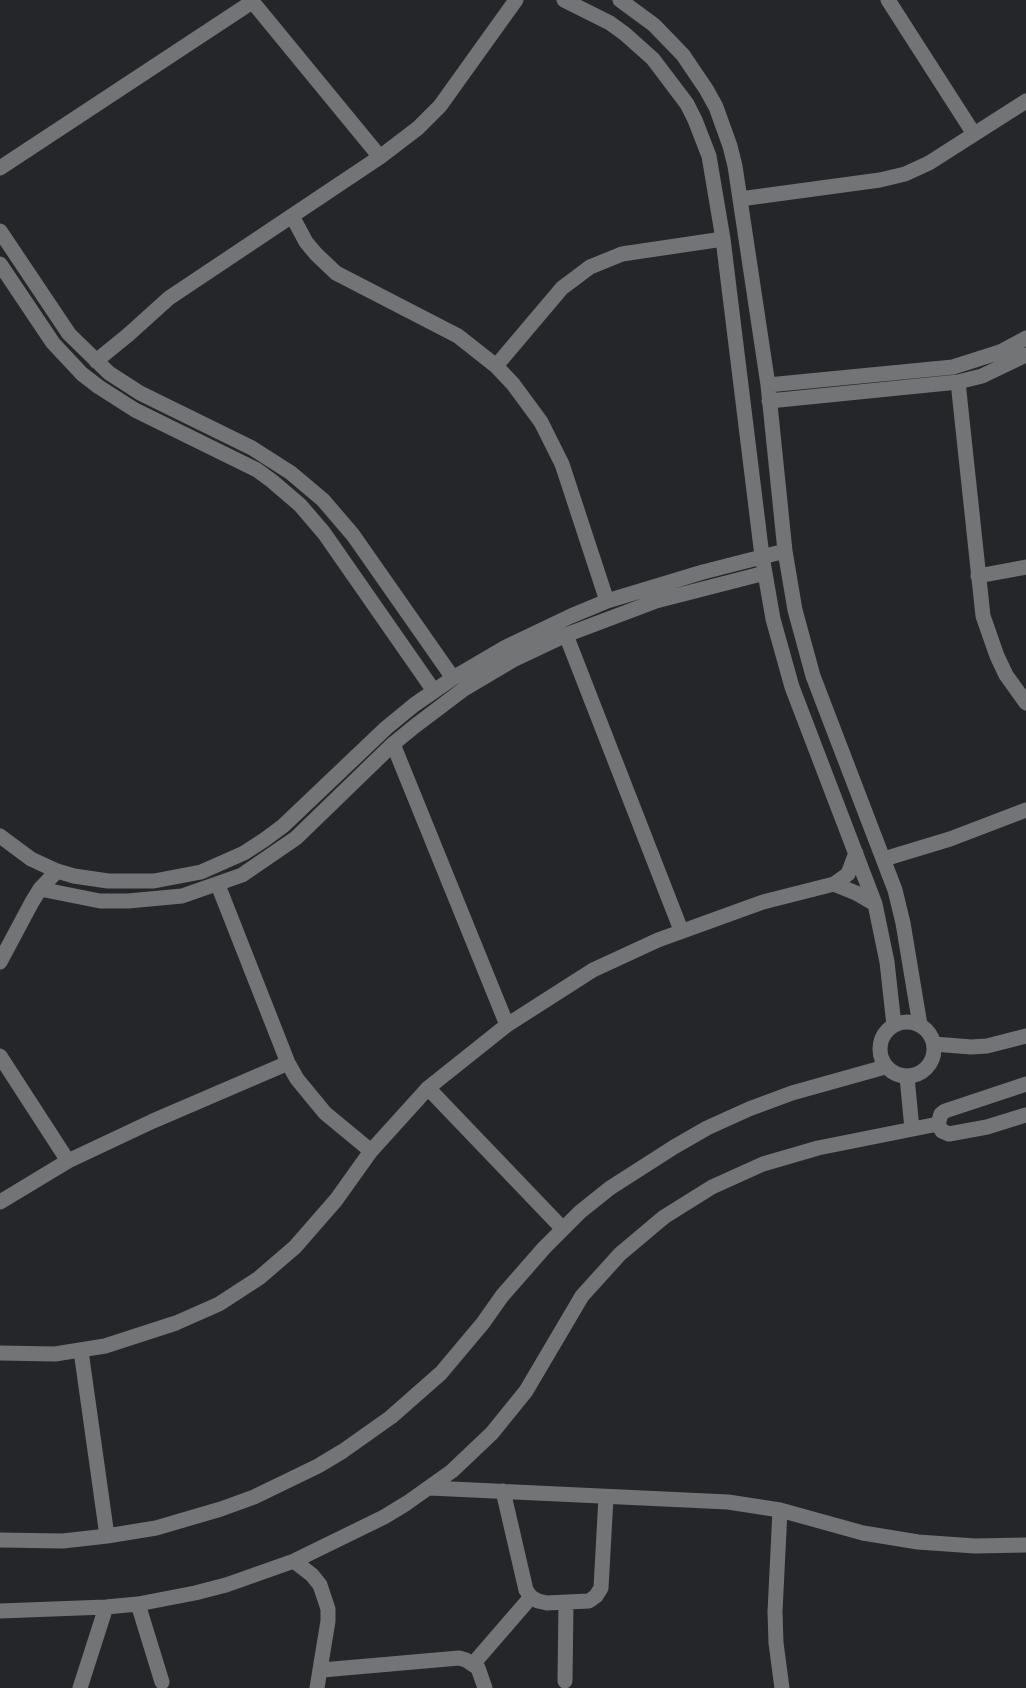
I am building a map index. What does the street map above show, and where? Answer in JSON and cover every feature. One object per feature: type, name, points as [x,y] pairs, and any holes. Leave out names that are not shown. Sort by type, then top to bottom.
[{"type":"street","points":[[96,361],[169,298],[380,157],[418,128],[440,106],[516,0]]},
{"type":"street","points":[[564,0],[594,14],[625,34],[653,59],[677,88],[695,120],[709,156],[723,239],[762,556],[773,619],[792,687],[875,904],[887,962],[894,1025]]},
{"type":"street","points":[[621,0],[669,40],[695,72],[716,107],[730,146],[768,385],[785,551],[795,610],[813,676],[895,890],[903,923],[920,1025]]},
{"type":"street","points":[[888,0],[974,134]]},
{"type":"street","points":[[0,168],[251,1],[380,157]]},
{"type":"street","points":[[740,200],[880,180],[905,174],[929,164],[1026,101]]},
{"type":"street","points":[[292,216],[306,242],[336,273],[458,336],[496,366],[528,402],[552,442],[562,464],[607,601]]},
{"type":"street","points":[[0,231],[57,318],[69,334],[96,361],[140,393],[272,460],[323,500],[353,535],[453,678]]},
{"type":"street","points":[[496,366],[562,288],[590,267],[622,254],[723,239]]},
{"type":"street","points":[[0,264],[53,343],[67,359],[99,387],[135,410],[257,470],[280,486],[300,505],[324,533],[434,691]]},
{"type":"street","points":[[768,385],[953,367],[1000,352],[1026,338]]},
{"type":"street","points":[[769,401],[958,382],[982,375],[1026,355]]},
{"type":"street","points":[[958,382],[983,616],[989,637],[1006,675],[1026,703]]},
{"type":"street","points":[[0,836],[25,855],[57,871],[74,876],[108,880],[154,881],[189,874],[223,863],[244,853],[283,826],[386,728],[453,678],[538,631],[607,601],[652,586],[785,551]]},
{"type":"street","points":[[978,576],[1026,567]]},
{"type":"street","points":[[40,890],[100,901],[128,901],[182,896],[242,875],[296,838],[393,744],[464,689],[513,660],[566,635],[656,601],[765,573]]},
{"type":"street","points":[[566,635],[681,930]]},
{"type":"street","points":[[393,744],[507,1024]]},
{"type":"street","points":[[884,858],[950,839],[1026,810]]},
{"type":"street","points":[[0,1353],[29,1355],[81,1351],[130,1340],[198,1314],[239,1292],[295,1247],[336,1200],[371,1151],[428,1088],[507,1024],[593,970],[681,930],[763,903],[834,884],[848,874],[856,853]]},
{"type":"street","points":[[0,962],[40,890],[57,871]]},
{"type":"street","points":[[834,884],[875,904]]},
{"type":"street","points":[[218,885],[288,1063],[297,1079],[315,1103],[371,1151]]},
{"type":"street","points":[[907,1022],[920,1025],[927,1030],[934,1044],[932,1060],[928,1067],[915,1076],[899,1076],[885,1067],[879,1052],[880,1044],[887,1030],[894,1025],[907,1022]]},
{"type":"street","points":[[934,1044],[987,1046],[1026,1036]]},
{"type":"street","points":[[0,1056],[68,1161]]},
{"type":"street","points":[[0,1202],[68,1161],[153,1121],[288,1063]]},
{"type":"street","points":[[0,1540],[63,1541],[156,1528],[254,1497],[318,1466],[391,1417],[441,1372],[522,1272],[563,1229],[603,1194],[641,1166],[707,1128],[749,1109],[792,1093],[885,1067]]},
{"type":"street","points":[[907,1077],[912,1129]]},
{"type":"street","points":[[1026,1084],[945,1111],[941,1114],[938,1124],[942,1131],[949,1134],[987,1127],[1026,1115]]},
{"type":"street","points":[[428,1088],[563,1229]]},
{"type":"street","points":[[0,1611],[138,1604],[226,1585],[294,1561],[384,1517],[430,1488],[472,1453],[498,1426],[541,1368],[582,1296],[620,1254],[664,1217],[712,1187],[763,1164],[818,1148],[938,1124]]},
{"type":"street","points":[[81,1351],[107,1536]]},
{"type":"street","points":[[430,1488],[728,1503],[780,1510],[863,1533],[918,1542],[975,1546],[1026,1545]]},
{"type":"street","points":[[503,1491],[526,1590],[531,1597],[547,1603],[589,1601],[601,1588],[606,1497]]},
{"type":"street","points":[[780,1510],[775,1612],[776,1643],[782,1688]]},
{"type":"street","points":[[294,1561],[312,1575],[325,1597],[328,1621],[322,1670],[317,1688]]},
{"type":"street","points":[[473,1664],[531,1597]]},
{"type":"street","points":[[565,1681],[566,1603]]},
{"type":"street","points":[[138,1604],[162,1682]]},
{"type":"street","points":[[80,1688],[106,1607]]},
{"type":"street","points":[[322,1670],[452,1658],[466,1660],[473,1664],[481,1674],[485,1688]]}]
